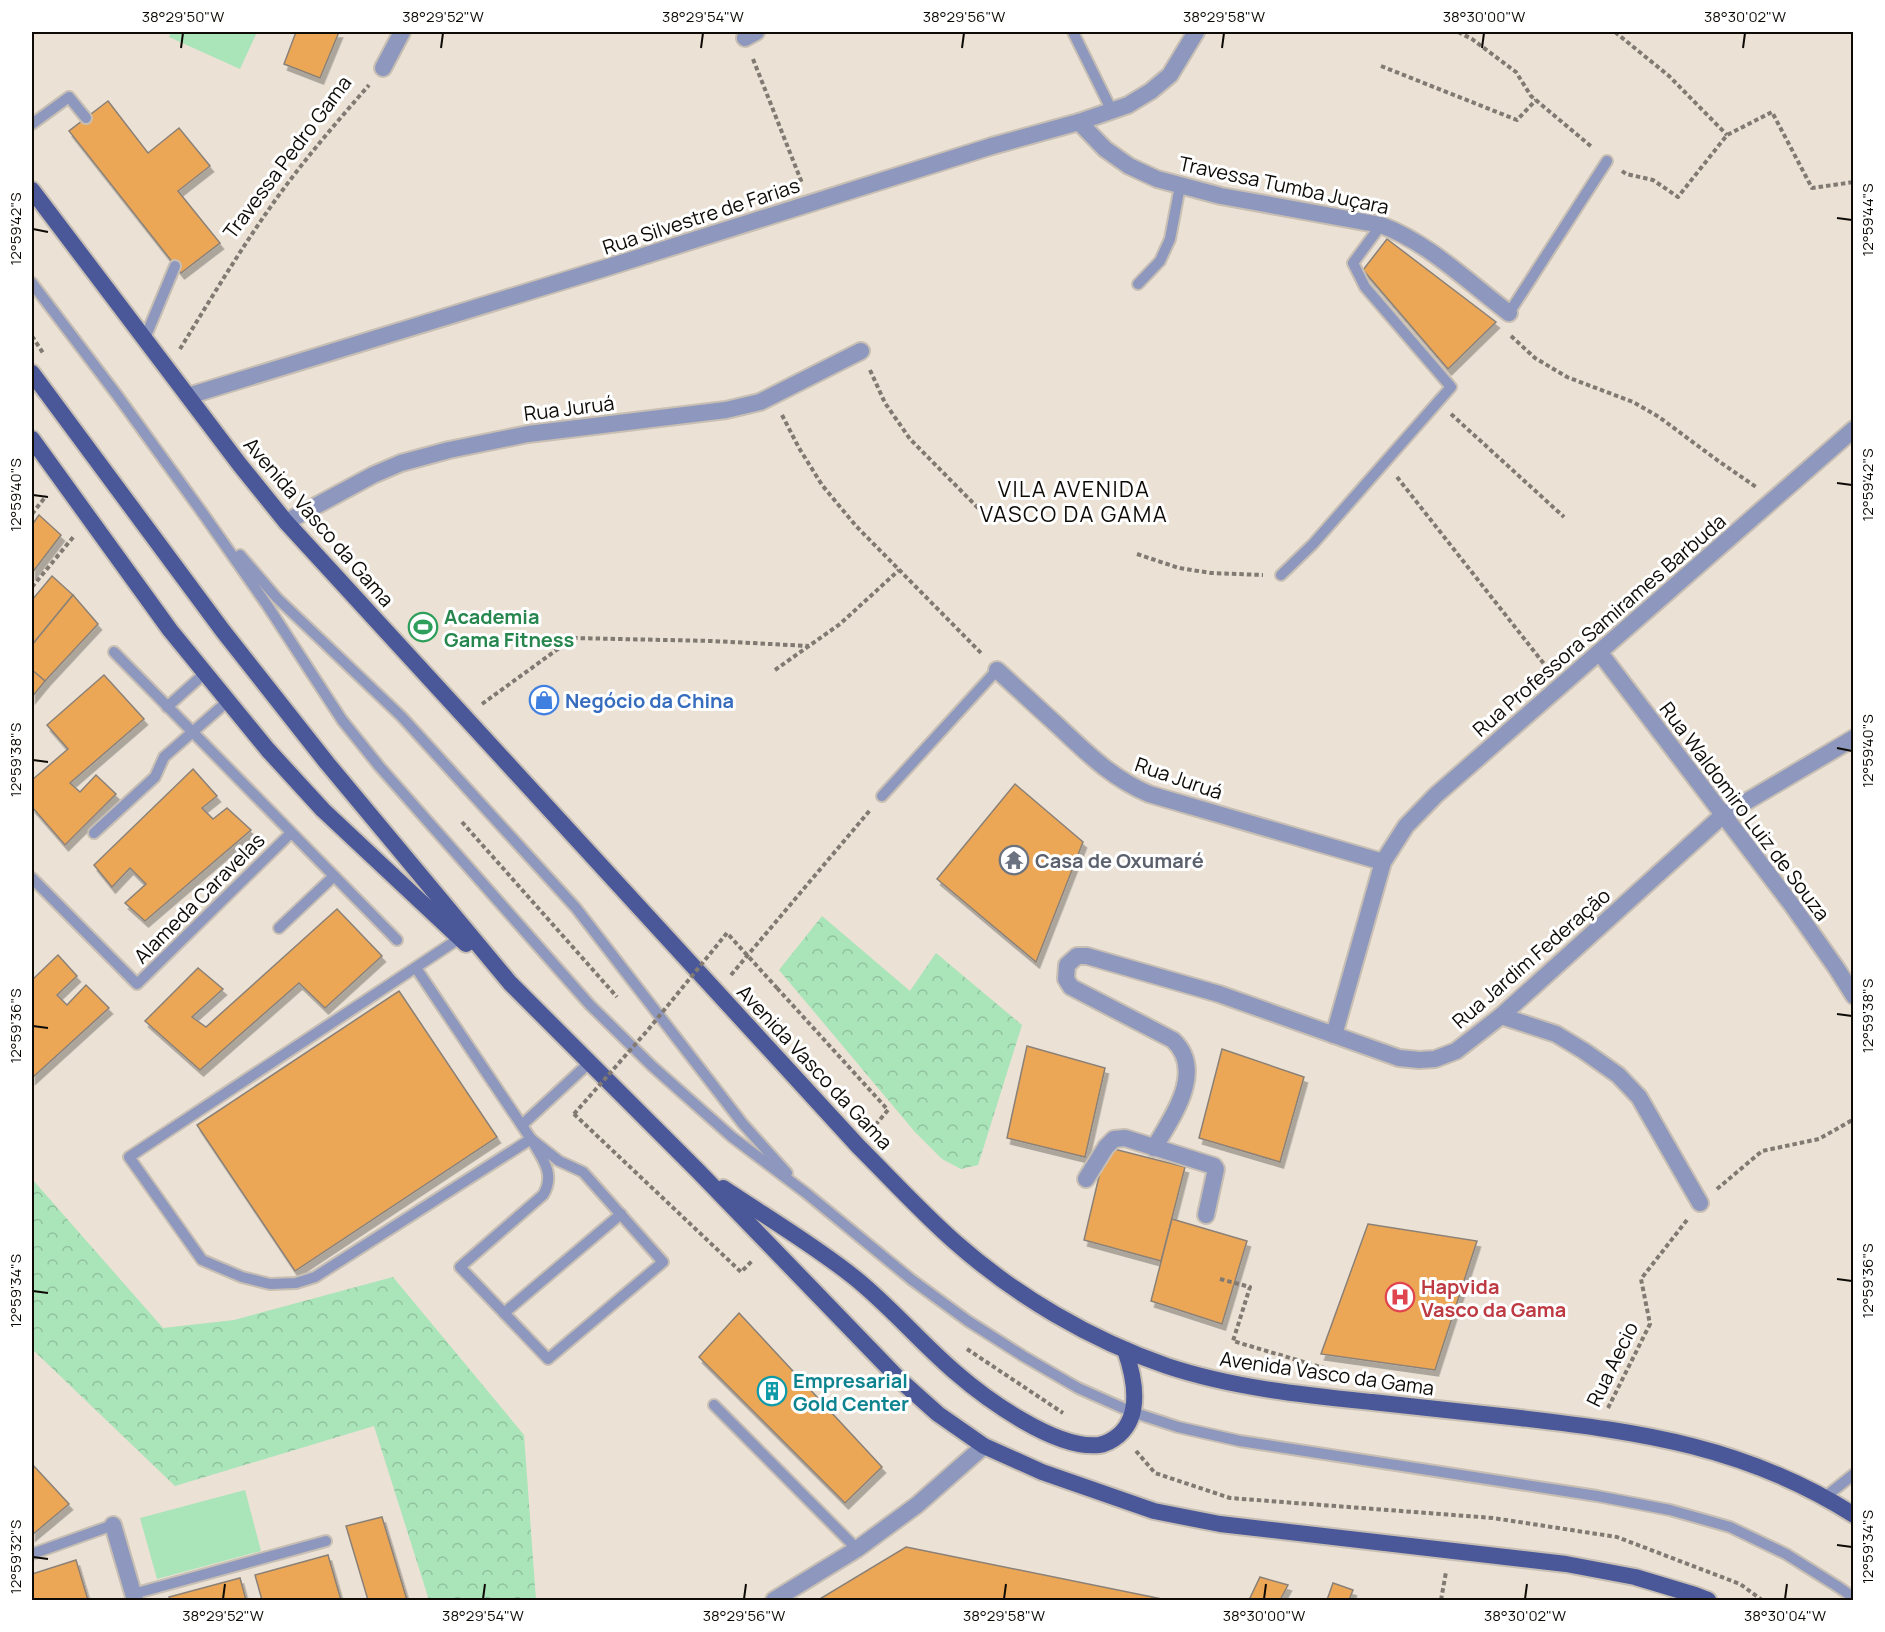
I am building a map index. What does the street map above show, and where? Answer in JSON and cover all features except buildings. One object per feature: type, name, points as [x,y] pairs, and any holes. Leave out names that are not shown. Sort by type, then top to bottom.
[{"type":"main road","name":"Avenida Vasco da Gama","points":[[32,189],[240,465],[286,522],[858,1146],[955,1242],[998,1276],[1043,1306],[1125,1350],[1208,1378],[1250,1387],[1320,1397],[1599,1427],[1671,1440],[1729,1455],[1777,1474],[1825,1497],[1854,1515]]},
{"type":"main road","points":[[32,373],[223,631],[327,764],[510,983]]},
{"type":"main road","points":[[32,439],[163,621],[268,750],[323,810],[510,983],[699,1172],[900,1380],[938,1414],[984,1446],[1042,1472],[1154,1511],[1220,1524],[1566,1564],[1635,1577],[1695,1594],[1708,1600]]},
{"type":"main road","points":[[699,1172],[827,1257],[883,1302],[954,1372],[990,1401],[1053,1436],[1079,1444],[1099,1445],[1113,1440],[1125,1430],[1132,1412],[1135,1392],[1133,1375],[1125,1350]]},
{"type":"street","points":[[382,68],[402,32]]},
{"type":"street","name":"Rua Silvestre de Farias","points":[[188,396],[992,146],[1112,111],[1128,105],[1151,91],[1170,75],[1196,32]]},
{"type":"street","name":"Travessa Tumba Juçara","points":[[1079,122],[1105,149],[1129,166],[1157,179],[1221,196],[1380,225],[1400,232],[1426,248],[1509,313]]},
{"type":"street","name":"Rua Juruá","points":[[286,522],[373,475],[402,463],[449,450],[528,434],[726,410],[760,402],[861,351]]},
{"type":"street","name":"Rua Professora Samirames Barbuda","points":[[1383,862],[1406,826],[1436,795],[1854,429]]},
{"type":"street","name":"Rua Waldomiro Luiz de Souza","points":[[1600,653],[1792,905],[1854,996]]},
{"type":"street","name":"Rua Juruá","points":[[997,670],[1084,751],[1127,785],[1149,794],[1383,862]]},
{"type":"street","name":"Rua Jardim Federação","points":[[1154,1148],[1179,1106],[1185,1089],[1187,1071],[1185,1053],[1173,1040],[1071,987],[1066,979],[1066,972],[1067,965],[1072,958],[1087,956],[1219,994],[1399,1058],[1435,1059],[1456,1051],[1501,1016],[1722,816],[1854,738]]},
{"type":"street","points":[[1334,1035],[1383,862]]},
{"type":"street","points":[[1501,1016],[1556,1034],[1618,1075],[1639,1097],[1700,1203]]},
{"type":"street","points":[[1086,1179],[1106,1147],[1114,1139],[1125,1138],[1215,1166],[1206,1215]]},
{"type":"street","points":[[774,1600],[857,1549],[917,1505],[984,1446]]},
{"type":"street","points":[[113,1525],[134,1597]]},
{"type":"lane","points":[[1072,32],[1112,111]]},
{"type":"lane","points":[[32,124],[69,97],[86,118]]},
{"type":"lane","points":[[1509,313],[1607,161]]},
{"type":"lane","points":[[1138,284],[1160,261],[1170,239],[1180,186]]},
{"type":"lane","points":[[1281,576],[1313,544],[1451,387],[1365,287],[1358,275],[1353,263],[1380,225]]},
{"type":"lane","points":[[145,338],[175,266]]},
{"type":"lane","points":[[32,283],[204,515],[267,605],[342,720],[379,766],[582,996],[652,1066],[714,1121],[912,1280],[968,1321],[1078,1388],[1132,1412],[1178,1427],[1240,1441],[1597,1496],[1670,1510],[1730,1527],[1785,1554],[1854,1599]]},
{"type":"lane","points":[[204,515],[277,598],[402,717],[576,908],[742,1124],[806,1193]]},
{"type":"lane","points":[[114,652],[397,940]]},
{"type":"lane","points":[[882,796],[997,670]]},
{"type":"lane","points":[[167,707],[205,673]]},
{"type":"lane","points":[[94,833],[155,777],[164,757],[228,701]]},
{"type":"lane","name":"Alameda Caravelas","points":[[32,878],[137,984],[291,833]]},
{"type":"lane","points":[[279,928],[334,876]]},
{"type":"lane","points":[[460,938],[129,1156],[202,1260],[242,1277],[270,1284],[296,1283],[315,1277],[531,1139]]},
{"type":"lane","points":[[416,968],[522,1125],[548,1169],[549,1179],[543,1195],[460,1267],[548,1359],[663,1262],[583,1172],[559,1161],[531,1139]]},
{"type":"lane","points":[[522,1125],[589,1063]]},
{"type":"lane","points":[[504,1313],[621,1214]]},
{"type":"lane","points":[[714,1405],[857,1549]]},
{"type":"lane","points":[[1825,1497],[1854,1474]]},
{"type":"lane","points":[[32,1554],[113,1525]]},
{"type":"lane","points":[[134,1597],[326,1541]]},
{"type":"path","points":[[1458,32],[1472,39],[1516,72],[1531,96],[1607,161],[1626,174],[1653,180],[1678,197],[1727,135],[1772,112],[1812,188],[1854,182]]},
{"type":"path","points":[[1615,32],[1669,76],[1727,135]]},
{"type":"path","points":[[750,35],[810,204]]},
{"type":"path","points":[[1381,66],[1518,120],[1536,100]]},
{"type":"path","name":"Travessa Pedro Gama","points":[[168,369],[274,201],[382,68]]},
{"type":"path","points":[[1509,313],[1507,333],[1535,358],[1567,377],[1633,402],[1659,417],[1774,499]]},
{"type":"path","points":[[861,351],[885,403],[910,439],[984,514]]},
{"type":"path","points":[[773,396],[799,448],[822,485],[856,526],[997,670]]},
{"type":"path","points":[[1439,403],[1564,517]]},
{"type":"path","points":[[1385,462],[1562,686]]},
{"type":"path","points":[[32,514],[44,500]]},
{"type":"path","points":[[32,587],[69,541]]},
{"type":"path","points":[[1137,554],[1179,568],[1211,573],[1281,576]]},
{"type":"path","points":[[775,670],[840,624],[899,570]]},
{"type":"path","points":[[464,717],[573,638],[809,646]]},
{"type":"path","points":[[717,992],[882,796]]},
{"type":"path","points":[[462,822],[624,1005]]},
{"type":"path","points":[[741,1272],[574,1114],[647,1031],[727,933],[888,1110]]},
{"type":"path","points":[[1700,1203],[1762,1151],[1819,1139],[1854,1119]]},
{"type":"path","name":"Rua Aecio","points":[[1599,1427],[1650,1324],[1641,1279],[1700,1203]]},
{"type":"path","points":[[1220,1279],[1250,1287],[1233,1341],[1324,1368],[1342,1380]]},
{"type":"path","points":[[1442,1600],[1450,1551]]},
{"type":"green space","points":[[171,32],[257,32],[240,69],[169,37]]},
{"type":"green space","points":[[822,916],[910,991],[936,953],[1022,1025],[978,1165],[961,1169],[942,1159],[915,1132],[779,970]]},
{"type":"green space","points":[[32,1179],[163,1328],[234,1320],[393,1277],[524,1435],[536,1600],[429,1600],[374,1426],[175,1486],[32,1349]]},
{"type":"green space","points":[[245,1490],[261,1551],[157,1579],[140,1518]]},
{"type":"place","name":"Academia Gama Fitness","points":[[423,627]]},
{"type":"place","name":"Negócio da China","points":[[544,700]]},
{"type":"place","name":"Casa de Oxumaré","points":[[1014,860]]},
{"type":"place","name":"Hapvida Vasco da Gama","points":[[1400,1297]]},
{"type":"place","name":"Empresarial Gold Center","points":[[772,1391]]},
{"type":"district","name":"VILA AVENIDA VASCO DA GAMA","points":[[1074,502]]}]
